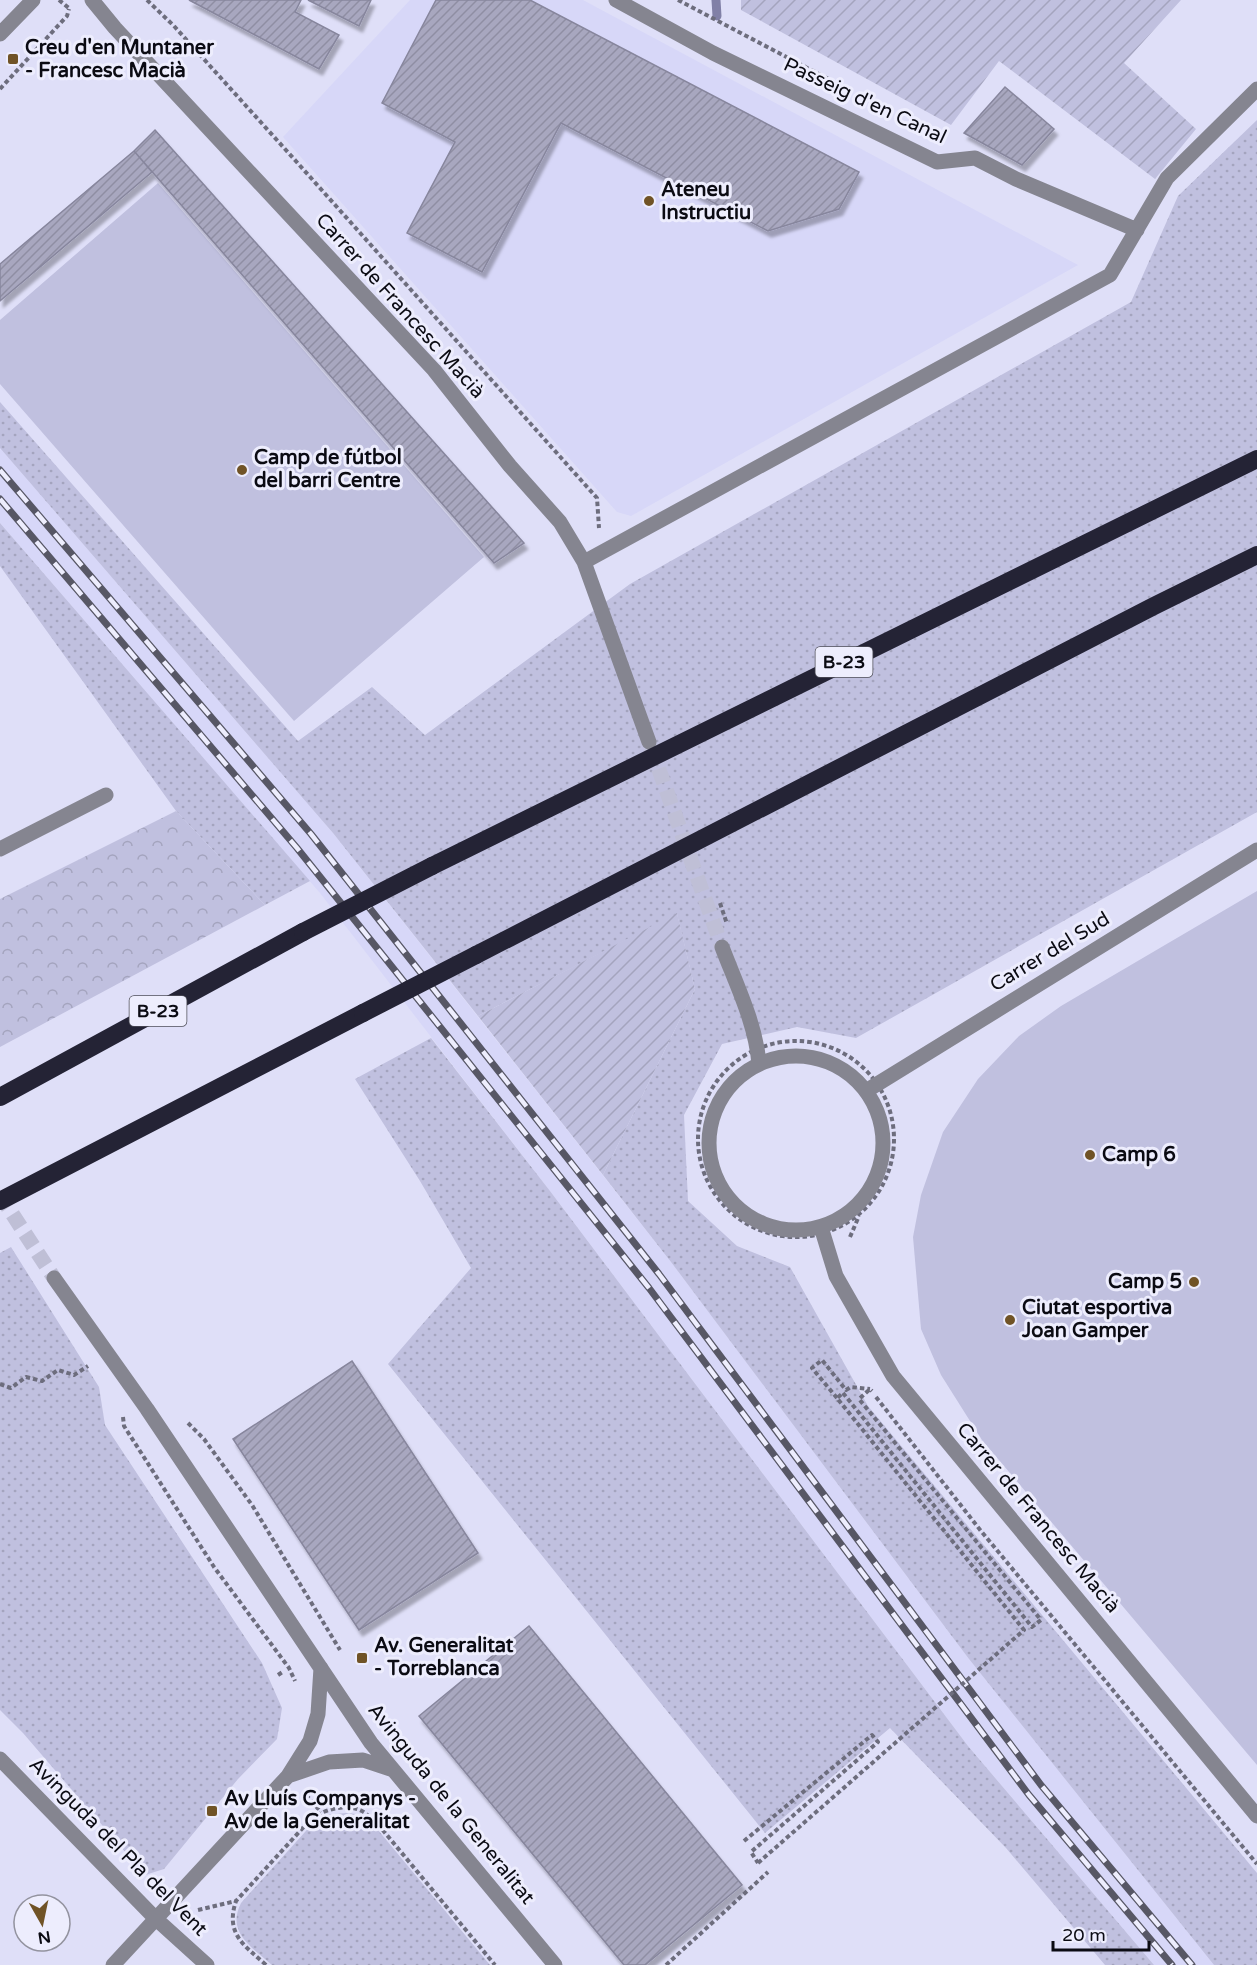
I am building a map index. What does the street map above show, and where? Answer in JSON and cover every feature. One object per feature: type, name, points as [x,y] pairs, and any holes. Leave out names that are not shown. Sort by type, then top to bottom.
[{"type":"highway","name":"B-23","points":[[0,1097],[303,932],[432,866],[1257,459]]},
{"type":"highway","points":[[0,1201],[1257,555]]},
{"type":"street","points":[[0,34],[33,0]]},
{"type":"street","name":"Carrer de Francesc Macià","points":[[92,0],[115,28],[434,370],[510,466],[560,522],[584,562],[649,742]]},
{"type":"street","name":"Passeig d'en Canal","points":[[616,0],[713,52],[937,162],[975,158],[1016,179],[1137,230]]},
{"type":"street","points":[[584,562],[1110,275],[1167,178],[1257,89]]},
{"type":"street","points":[[0,849],[106,795]]},
{"type":"street","name":"Carrer del Sud","points":[[866,1091],[1257,850]]},
{"type":"street","points":[[722,947],[749,1020],[757,1047],[759,1064]]},
{"type":"street","points":[[800,1056],[819,1059],[840,1068],[866,1091],[876,1108],[884,1146],[880,1168],[870,1190],[846,1215],[814,1229],[785,1230],[763,1224],[739,1209],[726,1196],[714,1172],[709,1143],[711,1124],[717,1107],[735,1081],[746,1071],[777,1058],[800,1056]]},
{"type":"street","name":"Carrer de Francesc Macià","points":[[821,1227],[836,1276],[893,1376],[1257,1816]]},
{"type":"street","name":"Avinguda de la Generalitat","points":[[54,1278],[371,1743],[555,1965]]},
{"type":"street","points":[[113,1965],[288,1776],[310,1742],[318,1714],[321,1668]]},
{"type":"street","name":"Avinguda del Pla del Vent","points":[[0,1759],[155,1918],[207,1965]]},
{"type":"street","points":[[288,1776],[328,1762],[363,1760],[393,1770]]},
{"type":"path","points":[[0,88],[68,16],[69,10],[59,0]]},
{"type":"path","name":"Carrer de Francesc Macià","points":[[147,0],[174,26],[597,498]]},
{"type":"path","points":[[678,0],[842,87]]},
{"type":"path","points":[[776,1043],[757,1047],[720,1077],[708,1095],[700,1115],[699,1158],[711,1188],[731,1214],[748,1226],[769,1234],[791,1238]]},
{"type":"path","points":[[744,1841],[872,1735],[878,1742],[751,1852],[758,1863],[1024,1630],[812,1368],[822,1360],[846,1389],[851,1387]]},
{"type":"path","points":[[0,1384],[11,1388],[26,1377],[42,1381],[58,1370],[74,1376],[94,1363]]},
{"type":"path","points":[[127,1382],[121,1398],[124,1426],[214,1567],[289,1668],[297,1683]]},
{"type":"path","points":[[837,1398],[843,1393],[1032,1627],[1041,1620],[859,1399],[870,1389]]},
{"type":"path","points":[[881,1404],[981,1531],[1257,1864]]},
{"type":"path","points":[[183,1419],[204,1438],[252,1505],[342,1653]]},
{"type":"path","points":[[278,1675],[284,1671]]},
{"type":"path","points":[[306,1795],[321,1812]]},
{"type":"path","points":[[266,1965],[240,1941],[233,1929],[232,1914],[236,1901],[311,1819],[321,1812],[345,1807],[362,1811],[375,1822],[495,1965]]},
{"type":"path","points":[[666,1965],[768,1872]]},
{"type":"shaded area","name":"Ateneu Instructiu","points":[[410,0],[583,0],[1078,265],[631,516],[617,512],[283,137]]},
{"type":"shaded area","points":[[0,448],[333,833],[671,1262],[969,1659],[1214,1965],[1154,1965],[968,1746],[550,1191],[320,893],[0,523]]},
{"type":"green space","points":[[741,0],[1181,0],[1124,63],[1196,129],[1155,179],[999,61],[951,125],[741,10]]},
{"type":"green space","points":[[1257,120],[1257,812],[856,1038],[797,1027],[722,1044],[684,1115],[688,1201],[737,1246],[790,1267],[868,1406],[1257,1873],[1257,1965],[1214,1965],[969,1659],[603,1175],[695,989],[677,914],[478,1016],[333,833],[0,448],[0,402],[298,741],[372,687],[425,735],[630,584],[1131,302],[1178,196]]},
{"type":"green space","name":"Camp de fútbol del barri Centre","points":[[158,183],[484,557],[294,721],[0,384],[0,320]]},
{"type":"green space","points":[[0,523],[310,881],[265,905],[176,811],[0,566]]},
{"type":"green space","points":[[176,811],[265,905],[0,1047],[0,899]]},
{"type":"green space","points":[[1257,891],[1257,1765],[982,1440],[941,1375],[921,1329],[913,1237],[921,1195],[943,1132],[978,1079],[1019,1036],[1061,1006]]},
{"type":"green space","points":[[677,913],[695,989],[603,1175],[478,1016]]},
{"type":"green space","points":[[431,1038],[550,1191],[968,1746],[1154,1965],[1105,1965],[1006,1848],[890,1728],[765,1833],[388,1364],[471,1268],[420,1181],[355,1079]]},
{"type":"green space","points":[[11,1247],[99,1387],[105,1425],[262,1663],[282,1708],[277,1739],[238,1779],[164,1869],[145,1875],[23,1733],[0,1710],[0,1253]]},
{"type":"green space","points":[[357,1814],[373,1824],[490,1965],[272,1965],[249,1945],[239,1931],[237,1923],[241,1903],[314,1822],[324,1815]]},
{"type":"building","points":[[189,0],[301,0],[295,12],[339,35],[319,69]]},
{"type":"building","points":[[308,0],[371,0],[359,26]]},
{"type":"building","points":[[436,0],[530,0],[859,172],[839,209],[768,231],[561,123],[482,272],[407,233],[455,142],[382,103]]},
{"type":"building","points":[[1005,87],[1054,129],[1022,165],[964,133]]},
{"type":"building","points":[[155,130],[524,543],[494,563],[134,151]]},
{"type":"building","points":[[134,151],[152,172],[0,301],[0,264]]},
{"type":"building","points":[[352,1361],[478,1553],[359,1630],[233,1439]]},
{"type":"building","points":[[529,1626],[742,1885],[645,1965],[624,1965],[419,1716]]},
{"type":"waterway","points":[[716,0],[717,16]]},
{"type":"tunnel","points":[[651,747],[722,947]]},
{"type":"tunnel","points":[[0,1195],[54,1278]]},
{"type":"railway","points":[[0,470],[311,834],[659,1274],[1041,1785],[1192,1965]]},
{"type":"railway","points":[[0,499],[297,848],[649,1288],[1029,1795],[1172,1965]]},
{"type":"place","name":"Creu d'en Muntaner - Francesc Macià","points":[[13,59]]},
{"type":"place","name":"Ateneu Instructiu","points":[[649,201]]},
{"type":"place","name":"Camp de fútbol del barri Centre","points":[[242,470]]},
{"type":"place","name":"Camp 6","points":[[1090,1155]]},
{"type":"place","name":"Camp 5","points":[[1194,1282]]},
{"type":"place","name":"Ciutat esportiva Joan Gamper","points":[[1010,1320]]},
{"type":"place","name":"Av. Generalitat - Torreblanca","points":[[362,1658]]},
{"type":"place","name":"Av Lluís Companys - Av de la Generalitat","points":[[212,1811]]}]
